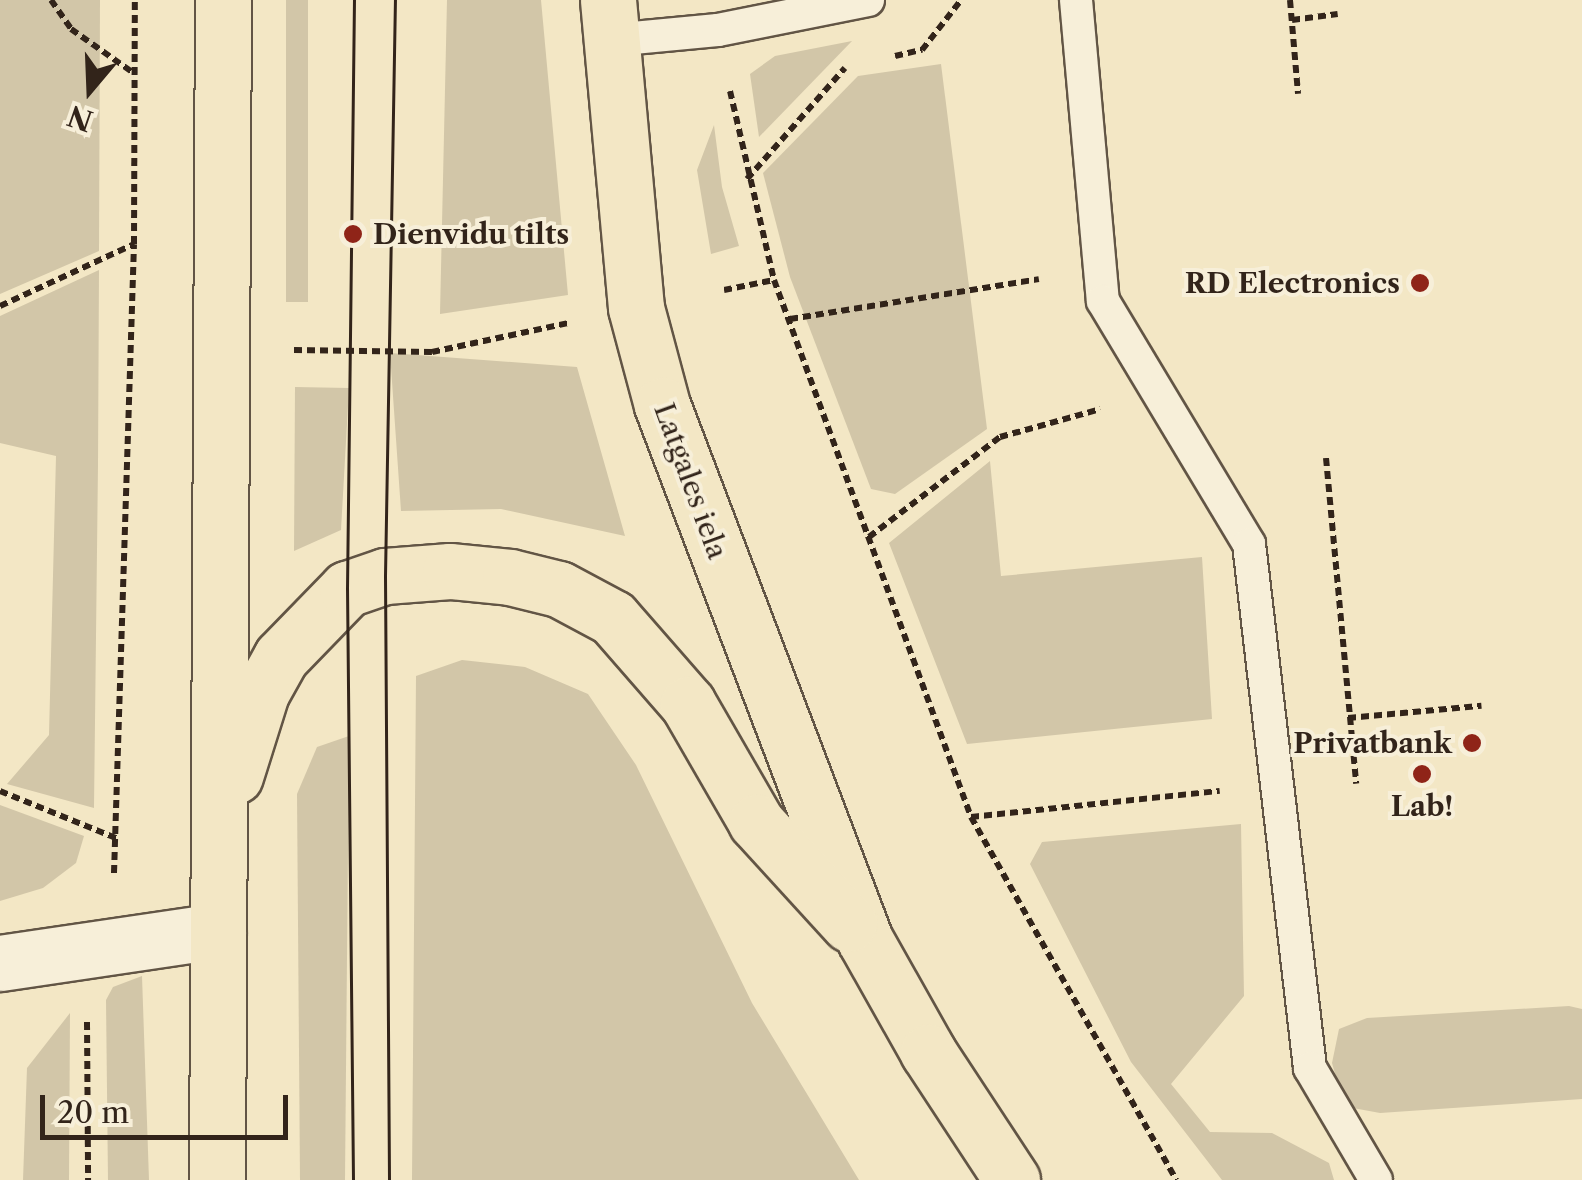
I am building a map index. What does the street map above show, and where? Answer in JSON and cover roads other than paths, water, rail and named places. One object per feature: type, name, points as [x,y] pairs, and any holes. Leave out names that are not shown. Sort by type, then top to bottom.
[{"type":"highway","name":"Latgales iela","points":[[217,1180],[223,0]]},
{"type":"highway","name":"Latgales iela","points":[[610,20],[636,308],[662,405],[866,940],[928,1052],[1012,1180]]},
{"type":"highway","name":"Latgales iela","points":[[219,829],[260,692],[281,657],[347,589],[386,576],[434,572],[510,576],[558,589],[613,618],[688,704],[756,822],[866,940]]},
{"type":"street","points":[[0,963],[105,952],[218,931]]},
{"type":"lane","points":[[610,20],[718,30],[868,0]]},
{"type":"lane","points":[[1076,0],[1103,301],[1249,544],[1281,785],[1310,1068],[1376,1180]]},
{"type":"tram line","points":[[353,1180],[347,589],[354,0]]},
{"type":"tram line","points":[[389,1180],[385,576],[395,0]]},
{"type":"place","name":"Dienvidu tilts","points":[[353,234]]},
{"type":"place","name":"RD Electronics","points":[[1420,283]]},
{"type":"place","name":"Privatbank","points":[[1472,743]]},
{"type":"place","name":"Lab!","points":[[1422,774]]}]
